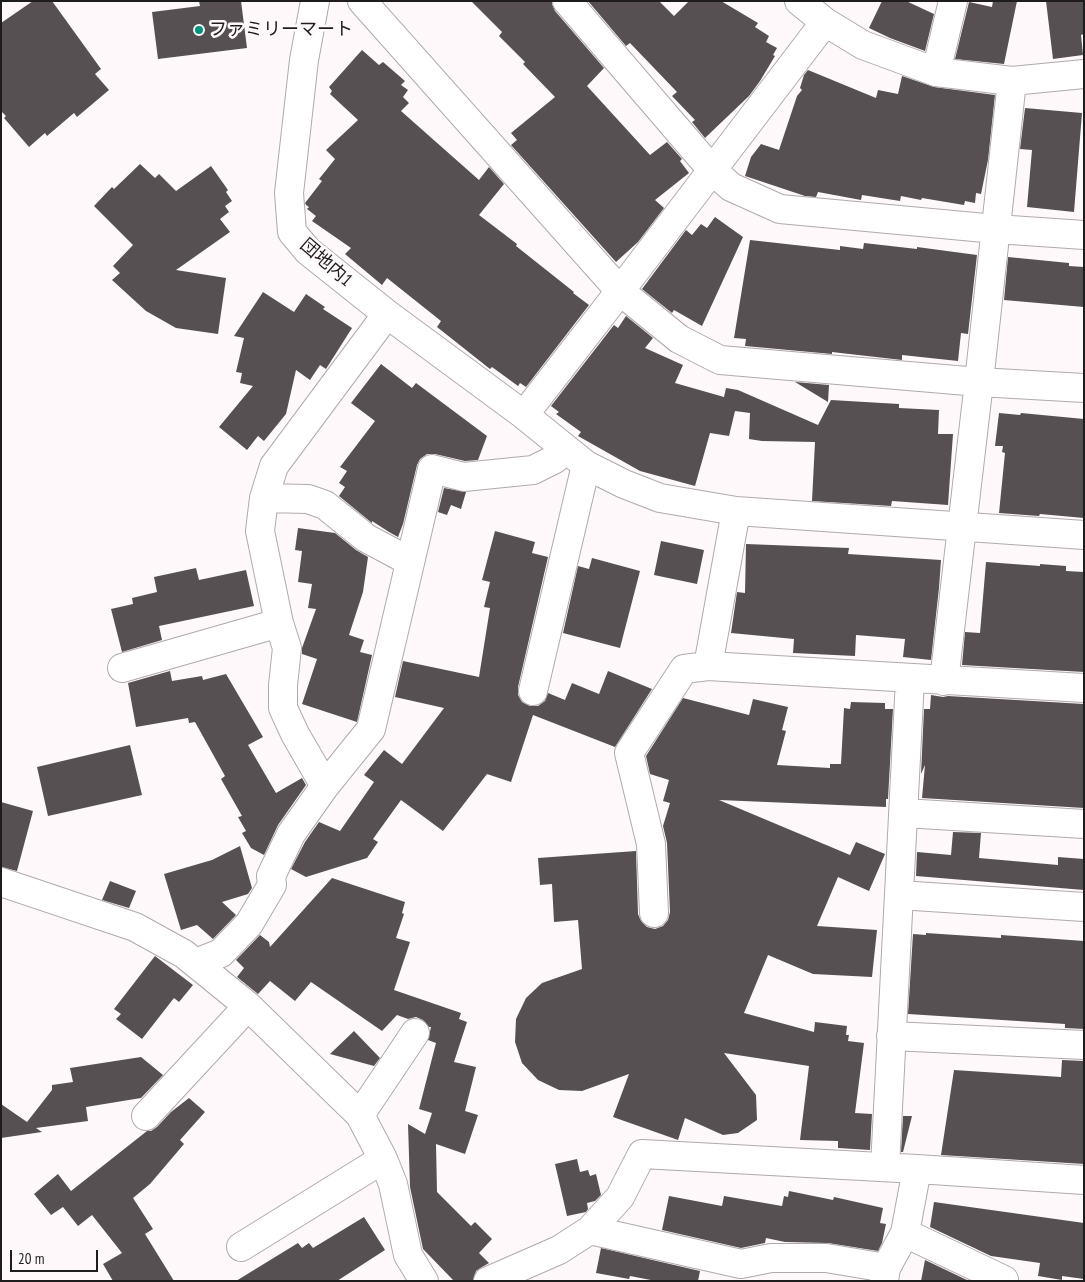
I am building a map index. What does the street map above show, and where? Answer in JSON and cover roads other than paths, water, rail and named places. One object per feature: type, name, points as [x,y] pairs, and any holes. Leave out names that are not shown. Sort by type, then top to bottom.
[{"type":"street","name":"団地内1","points":[[315,1],[304,60],[289,193],[292,232],[308,251],[387,314],[524,415],[576,457],[624,484],[660,498],[736,511],[1084,535]]},
{"type":"street","points":[[362,1],[620,291],[679,339],[720,360],[979,382],[1084,388]]},
{"type":"street","points":[[567,1],[712,170],[731,187],[780,209],[996,229],[1084,235]]},
{"type":"street","points":[[799,1],[825,22],[863,45],[936,72],[1012,81],[1084,74]]},
{"type":"street","points":[[936,72],[953,1]]},
{"type":"street","points":[[524,415],[825,22]]},
{"type":"street","points":[[944,681],[1012,81]]},
{"type":"street","points":[[325,786],[295,734],[283,708],[283,685],[287,648],[279,623],[260,531],[264,498],[274,466],[387,314]]},
{"type":"street","points":[[196,963],[221,953],[249,924],[272,886],[271,876],[291,834],[325,786],[371,729],[432,469],[464,477],[533,470],[555,460],[576,457],[533,691]]},
{"type":"street","points":[[264,498],[308,499],[325,505],[366,538],[410,561]]},
{"type":"street","points":[[708,666],[736,511]]},
{"type":"street","points":[[122,668],[279,623]]},
{"type":"street","points":[[654,913],[651,844],[629,753],[684,670],[708,666],[1084,688]]},
{"type":"street","points":[[884,1167],[910,679]]},
{"type":"street","points":[[904,813],[1084,824]]},
{"type":"street","points":[[1,882],[135,927],[184,954],[248,1006],[360,1116],[383,1159],[392,1184],[408,1255],[424,1281]]},
{"type":"street","points":[[899,895],[1084,907]]},
{"type":"street","points":[[146,1116],[248,1006]]},
{"type":"street","points":[[360,1116],[416,1033]]},
{"type":"street","points":[[891,1036],[1084,1045]]},
{"type":"street","points":[[488,1281],[559,1250],[590,1230],[620,1197],[642,1154],[1084,1180]]},
{"type":"street","points":[[241,1247],[383,1159]]},
{"type":"street","points":[[590,1230],[741,1264],[771,1258],[826,1258],[885,1274],[906,1233],[917,1169]]},
{"type":"street","points":[[906,1233],[1004,1280]]},
{"type":"place","name":"ファミリーマート","points":[[199,30]]}]
